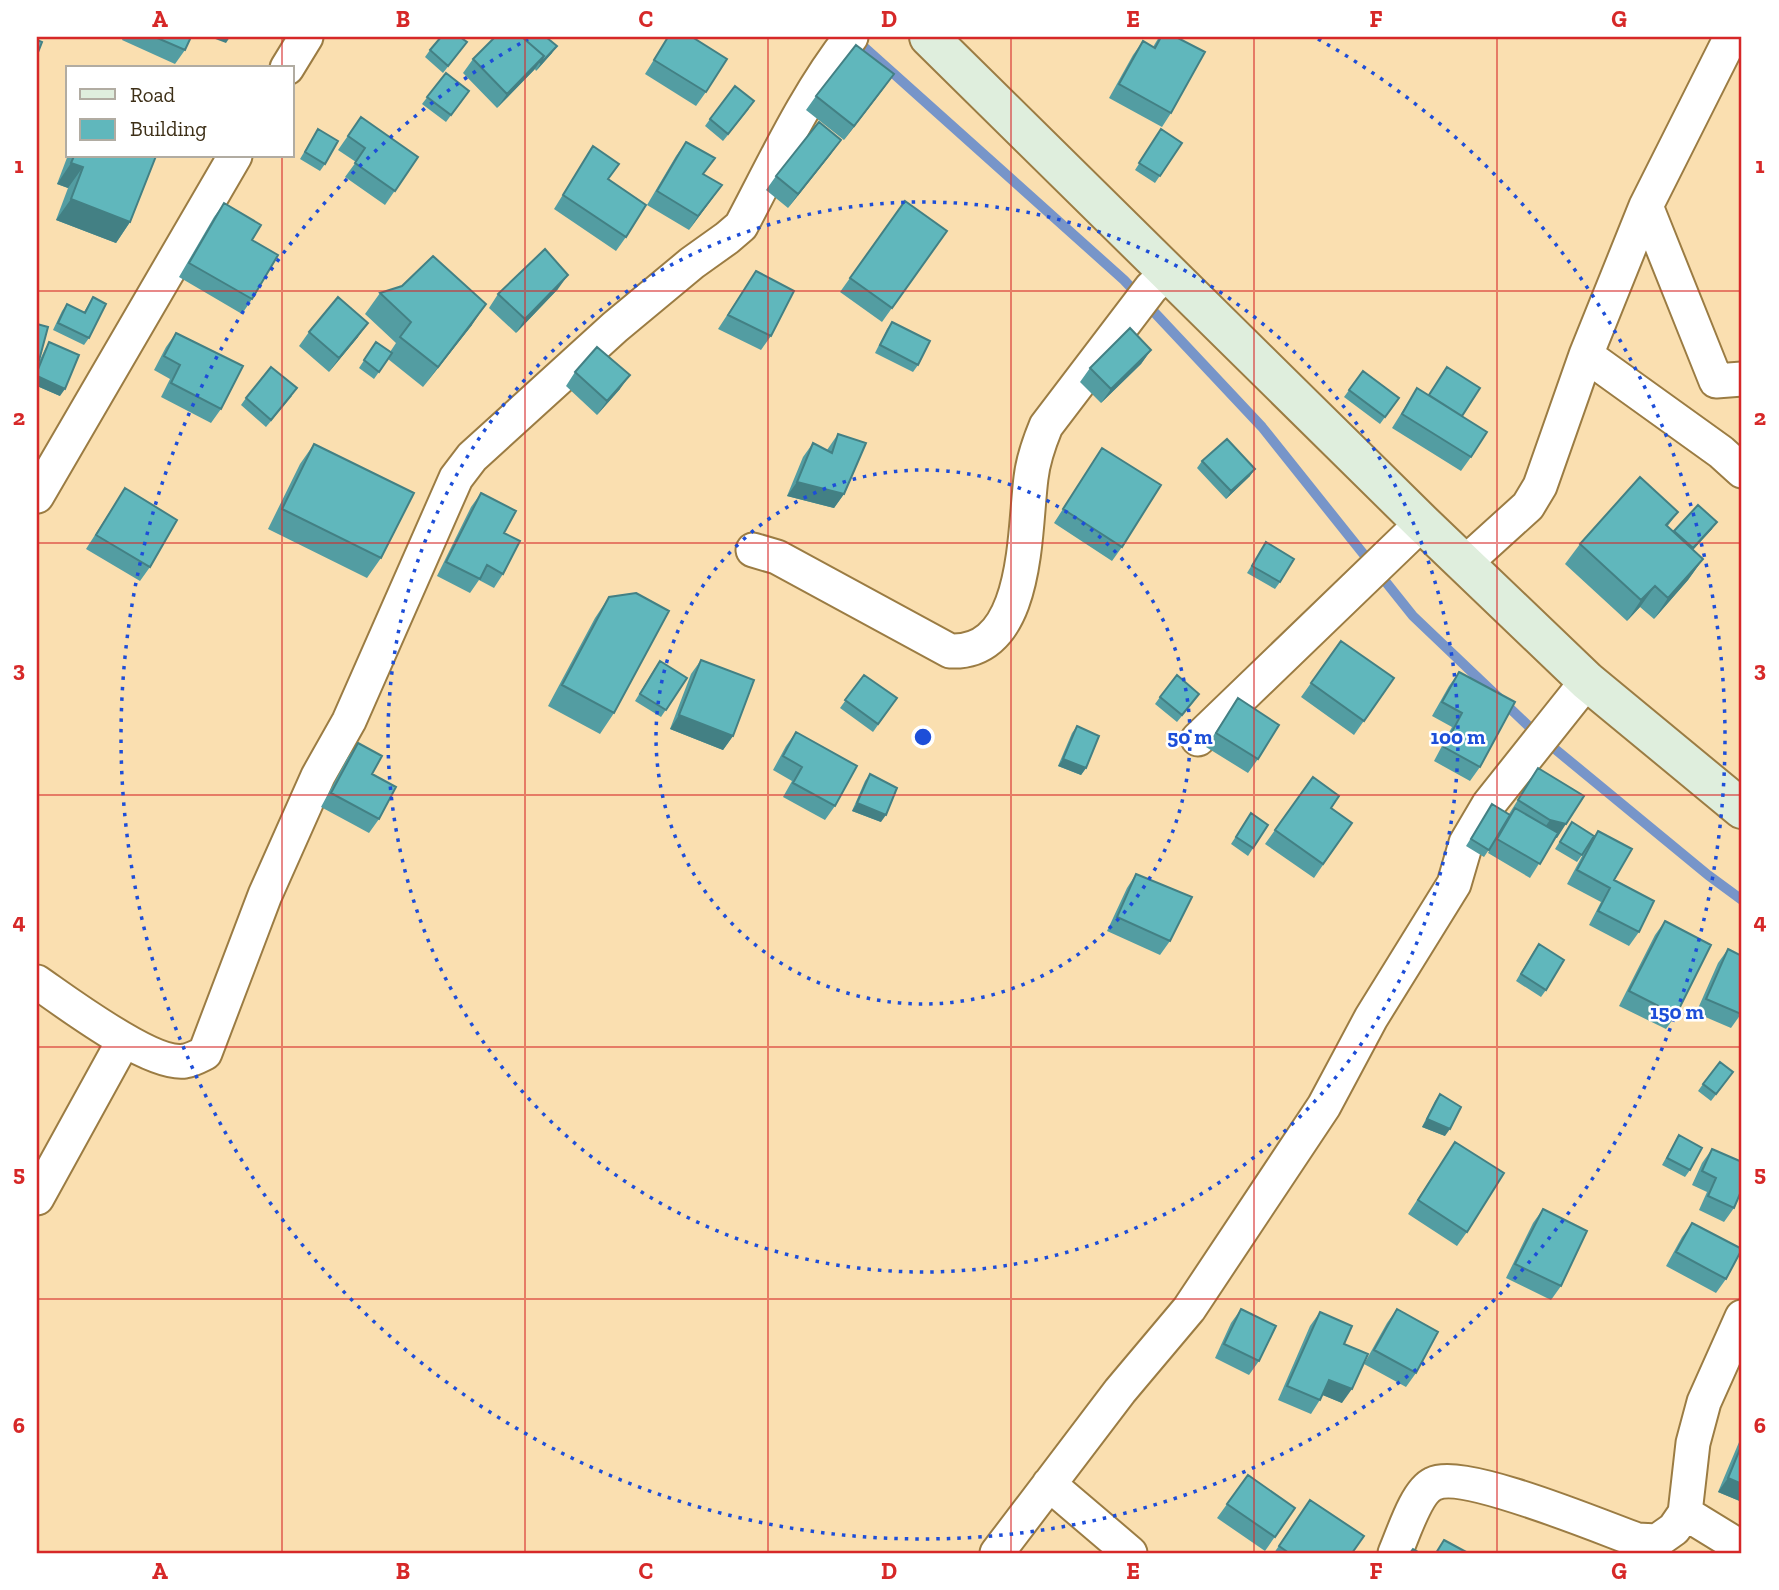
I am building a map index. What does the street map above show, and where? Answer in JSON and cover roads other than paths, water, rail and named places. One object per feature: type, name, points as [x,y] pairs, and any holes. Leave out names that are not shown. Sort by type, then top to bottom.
[{"type":"main road","points":[[929,37],[1159,280],[1422,523],[1587,681],[1742,809]]},
{"type":"street","points":[[288,66],[306,37]]},
{"type":"street","points":[[1464,564],[1528,506],[1539,486],[1586,355],[1646,206],[1731,37]]},
{"type":"street","points":[[37,982],[124,1040],[165,1059],[184,1062],[205,1053],[265,895],[318,776],[349,721],[456,478],[472,457],[615,327],[741,226],[810,97],[842,47]]},
{"type":"street","points":[[39,487],[235,158]]},
{"type":"street","points":[[1646,206],[1716,381],[1742,379]]},
{"type":"street","points":[[753,550],[777,557],[950,651],[965,652],[984,643],[1002,624],[1016,597],[1027,528],[1031,477],[1036,451],[1046,426],[1111,337],[1159,280]]},
{"type":"street","points":[[1586,355],[1721,452],[1742,471]]},
{"type":"street","points":[[1198,738],[1422,523]]},
{"type":"street","points":[[997,1553],[1121,1391],[1189,1308],[1324,1106],[1371,1018],[1454,884],[1466,842],[1489,804],[1527,760],[1587,681]]},
{"type":"street","points":[[37,1198],[124,1040]]},
{"type":"street","points":[[1395,1553],[1421,1493],[1433,1483],[1451,1480],[1517,1495],[1637,1541],[1657,1541],[1674,1529],[1685,1513],[1693,1443],[1704,1402],[1720,1361],[1742,1317]]},
{"type":"street","points":[[1049,1484],[1130,1553]]},
{"type":"street","points":[[1685,1513],[1742,1548]]},
{"type":"waterway","points":[[855,39],[1124,280],[1262,427],[1413,616],[1538,735],[1742,900]]}]
